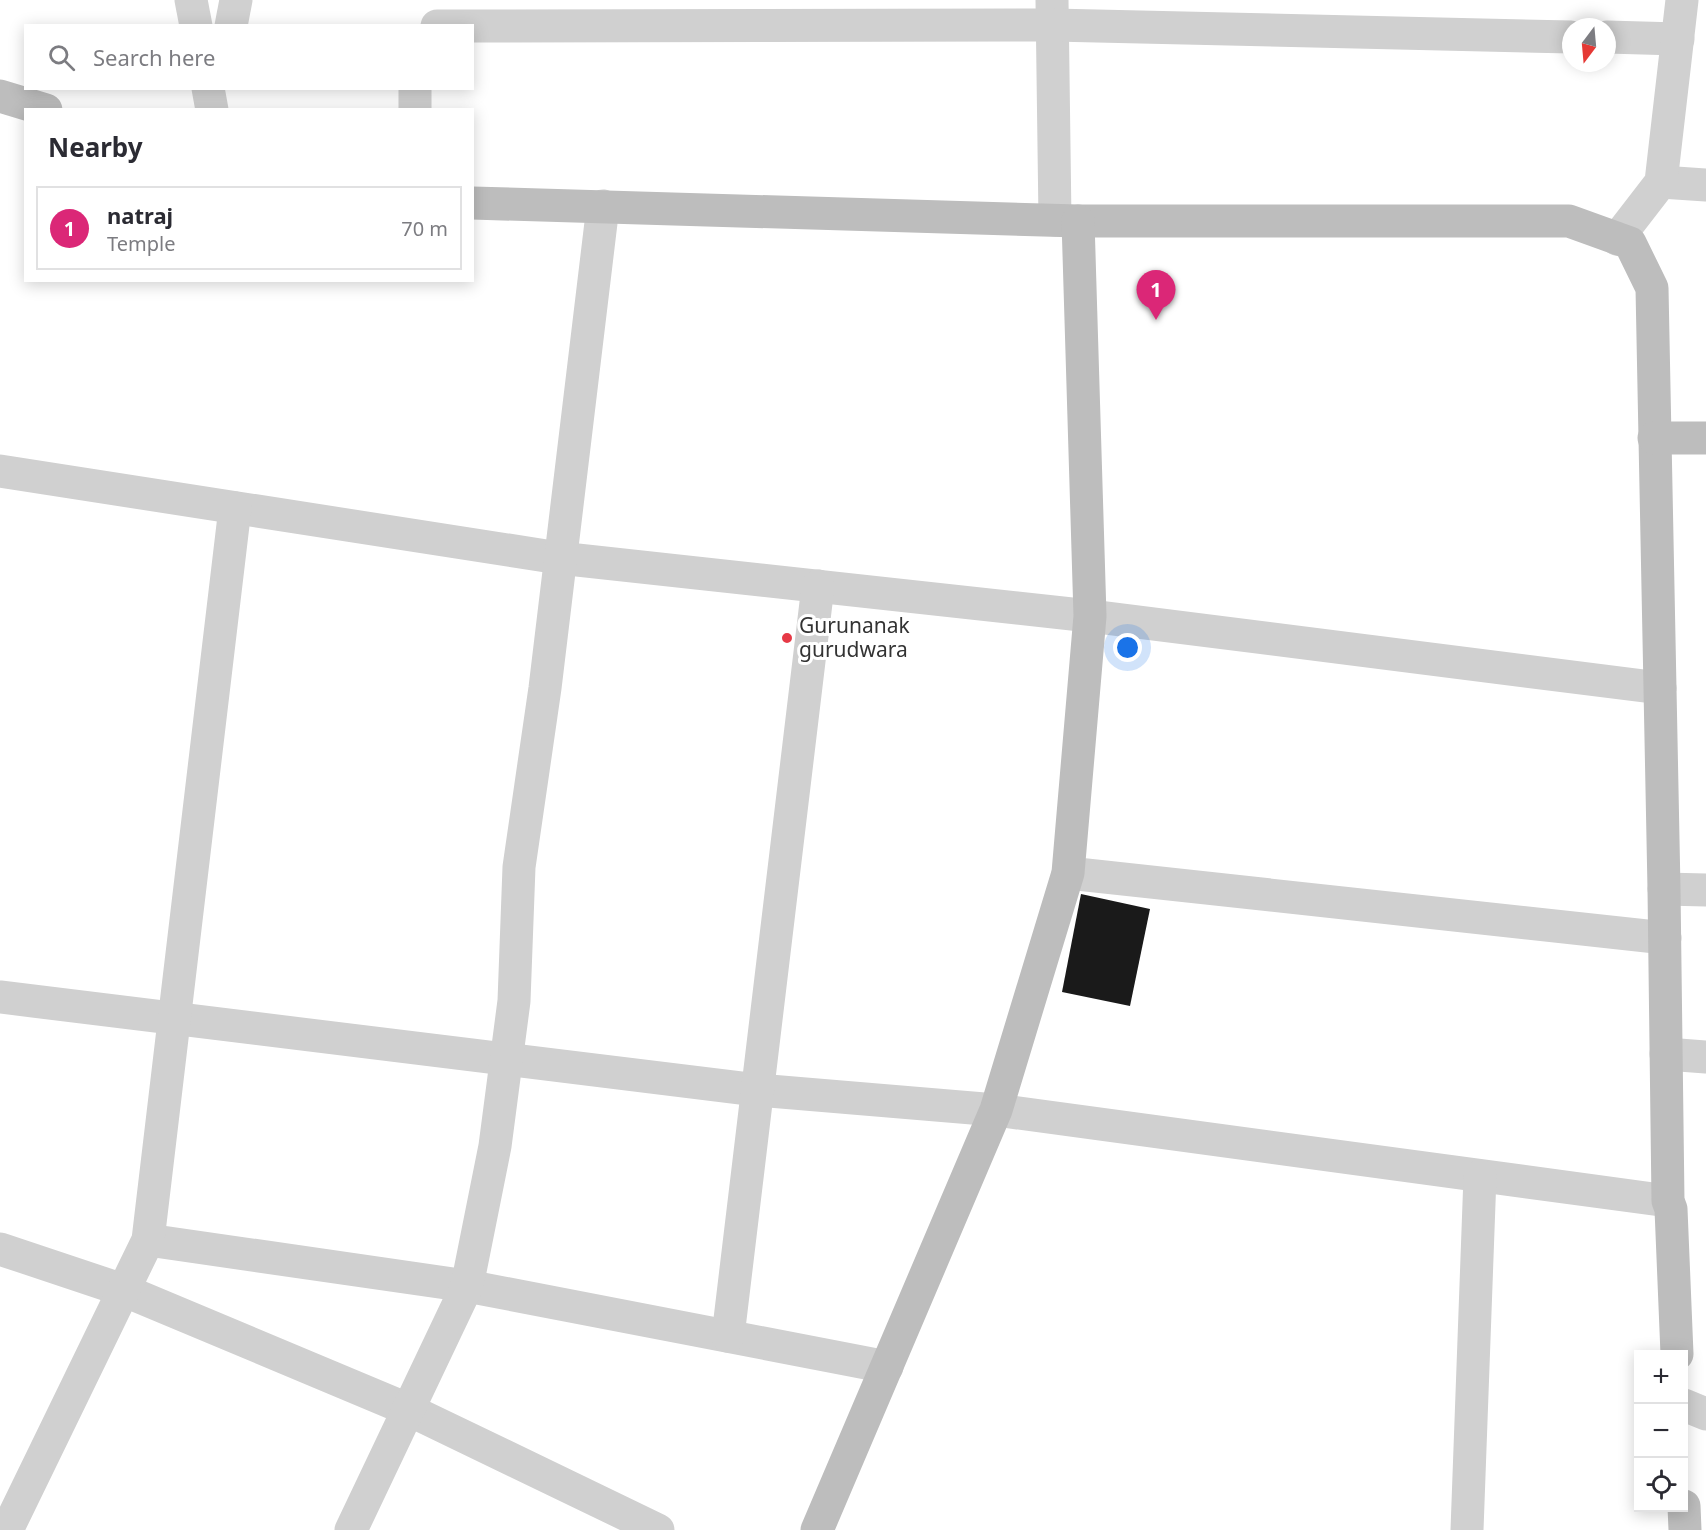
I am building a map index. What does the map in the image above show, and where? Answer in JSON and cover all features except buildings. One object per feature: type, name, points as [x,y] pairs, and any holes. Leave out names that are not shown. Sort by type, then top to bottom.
[{"type":"main road","points":[[0,96],[39,108]]},
{"type":"main road","points":[[474,203],[1067,221],[1569,221],[1630,243],[1652,288],[1668,1201],[1671,1209],[1677,1350]]},
{"type":"main road","points":[[817,1530],[996,1110],[1068,873],[1090,616],[1067,221]]},
{"type":"main road","points":[[1654,438],[1706,438]]},
{"type":"main road","points":[[1683,1512],[1684,1530]]},
{"type":"street","points":[[191,0],[196,24]]},
{"type":"street","points":[[231,24],[236,0]]},
{"type":"street","points":[[1617,239],[1661,182],[1682,0]]},
{"type":"street","points":[[1053,12],[1067,221]]},
{"type":"street","points":[[474,25],[1053,12],[1562,37]]},
{"type":"street","points":[[1616,37],[1678,39]]},
{"type":"street","points":[[208,90],[212,108]]},
{"type":"street","points":[[221,108],[224,90]]},
{"type":"street","points":[[415,90],[415,108]]},
{"type":"street","points":[[1661,182],[1706,184]]},
{"type":"street","points":[[351,1530],[467,1286],[495,1146],[514,1001],[519,867],[545,688],[603,206]]},
{"type":"street","points":[[0,471],[559,558],[1090,616],[1660,688]]},
{"type":"street","points":[[7,1528],[148,1240],[235,508]]},
{"type":"street","points":[[728,1336],[818,586]]},
{"type":"street","points":[[1068,873],[1665,938]]},
{"type":"street","points":[[1664,889],[1706,890]]},
{"type":"street","points":[[0,997],[758,1090],[996,1110],[1668,1201]]},
{"type":"street","points":[[1666,1054],[1706,1057]]},
{"type":"street","points":[[1467,1530],[1480,1176]]},
{"type":"street","points":[[148,1240],[467,1286],[886,1367]]},
{"type":"street","points":[[0,1249],[123,1290],[407,1409],[658,1530]]},
{"type":"street","points":[[1688,1407],[1706,1414]]},
{"type":"place","name":"natraj","points":[[1156,320]]},
{"type":"place","name":"Gurunanak gurudwara","points":[[787,638]]}]
